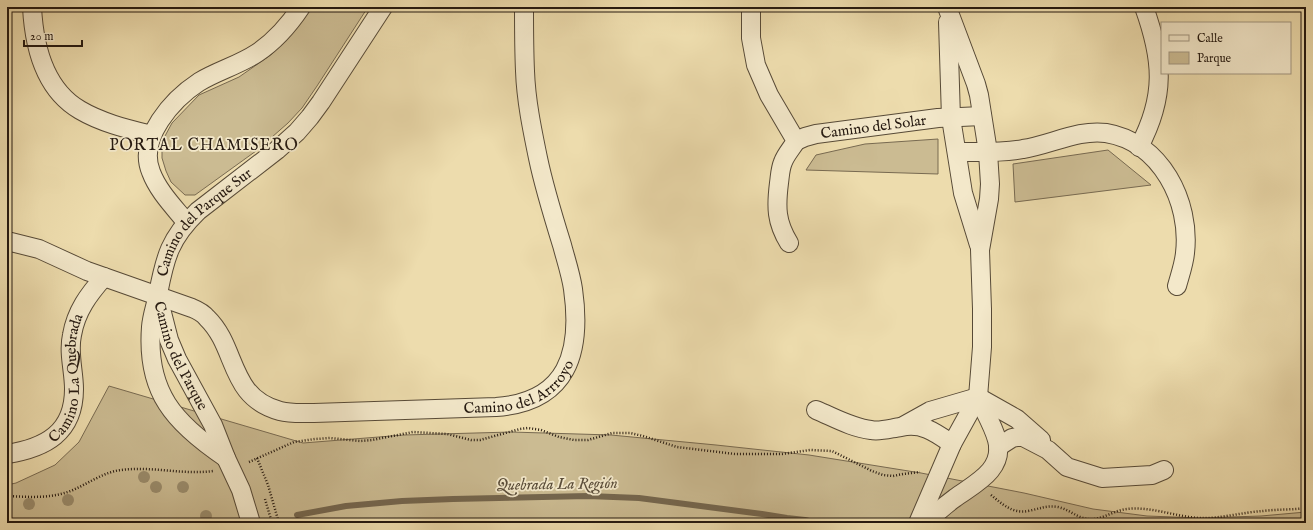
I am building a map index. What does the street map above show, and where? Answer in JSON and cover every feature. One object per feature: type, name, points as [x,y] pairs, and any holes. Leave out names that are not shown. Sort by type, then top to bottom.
[{"type":"street","points":[[32,7],[34,32],[40,56],[52,83],[61,95],[74,107],[88,115],[118,126],[152,135]]},
{"type":"street","points":[[186,222],[162,192],[151,172],[148,156],[152,135],[158,124],[181,96],[200,81],[244,60],[269,44],[281,33],[301,7]]},
{"type":"street","name":"Camino del Parque Sur","points":[[158,296],[164,265],[169,249],[186,222],[277,150],[297,132],[321,102],[383,7]]},
{"type":"street","name":"Camino del Arrroyo","points":[[158,296],[192,308],[201,312],[208,318],[221,339],[239,378],[248,391],[257,400],[268,407],[280,411],[300,413],[496,407],[521,403],[543,394],[560,377],[572,355],[575,337],[576,314],[573,288],[546,192],[532,127],[525,71],[524,7]]},
{"type":"street","points":[[752,7],[752,38],[756,65],[769,95],[796,141],[783,162],[776,201],[779,222],[789,242]]},
{"type":"street","points":[[1140,147],[1152,120],[1159,87],[1153,35],[1144,7]]},
{"type":"street","points":[[918,523],[952,444],[978,397],[982,332],[980,250],[989,199],[990,184],[988,152],[976,84],[947,8]]},
{"type":"street","points":[[947,8],[951,118],[964,193],[980,250]]},
{"type":"street","name":"Camino del Solar","points":[[796,141],[816,134],[951,118],[982,116]]},
{"type":"street","points":[[956,152],[1022,150],[1090,133],[1106,133],[1125,139],[1140,147],[1154,158],[1164,170],[1179,198],[1183,216],[1185,252],[1177,286]]},
{"type":"street","points":[[7,241],[39,249],[104,277],[158,296]]},
{"type":"street","name":"Camino La Quebrada","points":[[7,454],[23,452],[42,445],[57,433],[66,421],[73,402],[74,390],[70,346],[74,325],[86,298],[104,277]]},
{"type":"street","name":"Camino del Parque","points":[[158,296],[152,325],[150,347],[152,370],[159,390],[172,411],[193,433],[226,458]]},
{"type":"street","name":"Camino del Parque","points":[[158,296],[169,340],[176,359],[213,426],[226,458],[234,472],[251,523]]},
{"type":"street","points":[[927,523],[954,499],[984,479],[993,467],[998,455],[998,447],[992,429],[978,397]]},
{"type":"street","points":[[903,426],[930,411],[978,397],[1017,419],[1040,438],[1048,450]]},
{"type":"street","points":[[816,410],[871,431],[903,426],[919,426],[928,428],[952,444]]},
{"type":"street","points":[[998,447],[1016,437],[1023,438],[1048,450],[1068,467],[1102,478],[1152,475],[1164,470]]},
{"type":"path","points":[[250,462],[294,442],[315,439],[330,438],[372,440],[413,432],[447,434],[471,440],[480,440],[528,428],[541,430],[559,437],[574,440],[588,440],[612,433],[630,433],[677,447],[735,454],[782,454],[810,450],[832,451],[883,475],[893,476],[918,472],[939,474]]},
{"type":"path","points":[[257,458],[268,485],[279,523]]},
{"type":"path","points":[[7,496],[38,497],[57,495],[74,489],[105,474],[133,468],[195,473],[213,471]]},
{"type":"path","points":[[973,485],[990,494],[1006,508],[1027,512],[1052,506],[1065,509],[1086,519],[1095,519],[1127,509],[1146,509],[1174,515],[1200,518],[1264,510],[1306,508]]},
{"type":"path","points":[[1200,518],[1201,523]]},
{"type":"green space","points":[[310,7],[368,7],[302,108],[288,123],[256,151],[195,195],[185,195],[171,182],[162,158],[162,147],[165,136],[172,123],[199,95],[239,77],[272,54],[297,26]]},
{"type":"green space","points":[[938,139],[938,174],[806,170],[816,155],[865,144]]},
{"type":"green space","points":[[1108,150],[1151,185],[1015,202],[1013,164]]},
{"type":"green space","points":[[109,386],[303,443],[404,435],[511,432],[611,435],[809,455],[921,473],[1024,493],[1093,509],[1147,516],[1200,518],[1261,516],[1306,512],[1306,523],[7,523],[7,485],[16,483],[55,465],[79,442]]},
{"type":"waterway","name":"Quebrada La Región","points":[[297,515],[346,506],[402,501],[588,496],[639,498],[805,520],[817,523]]},
{"type":"district","name":"PORTAL CHAMISERO","points":[[204,146]]}]
